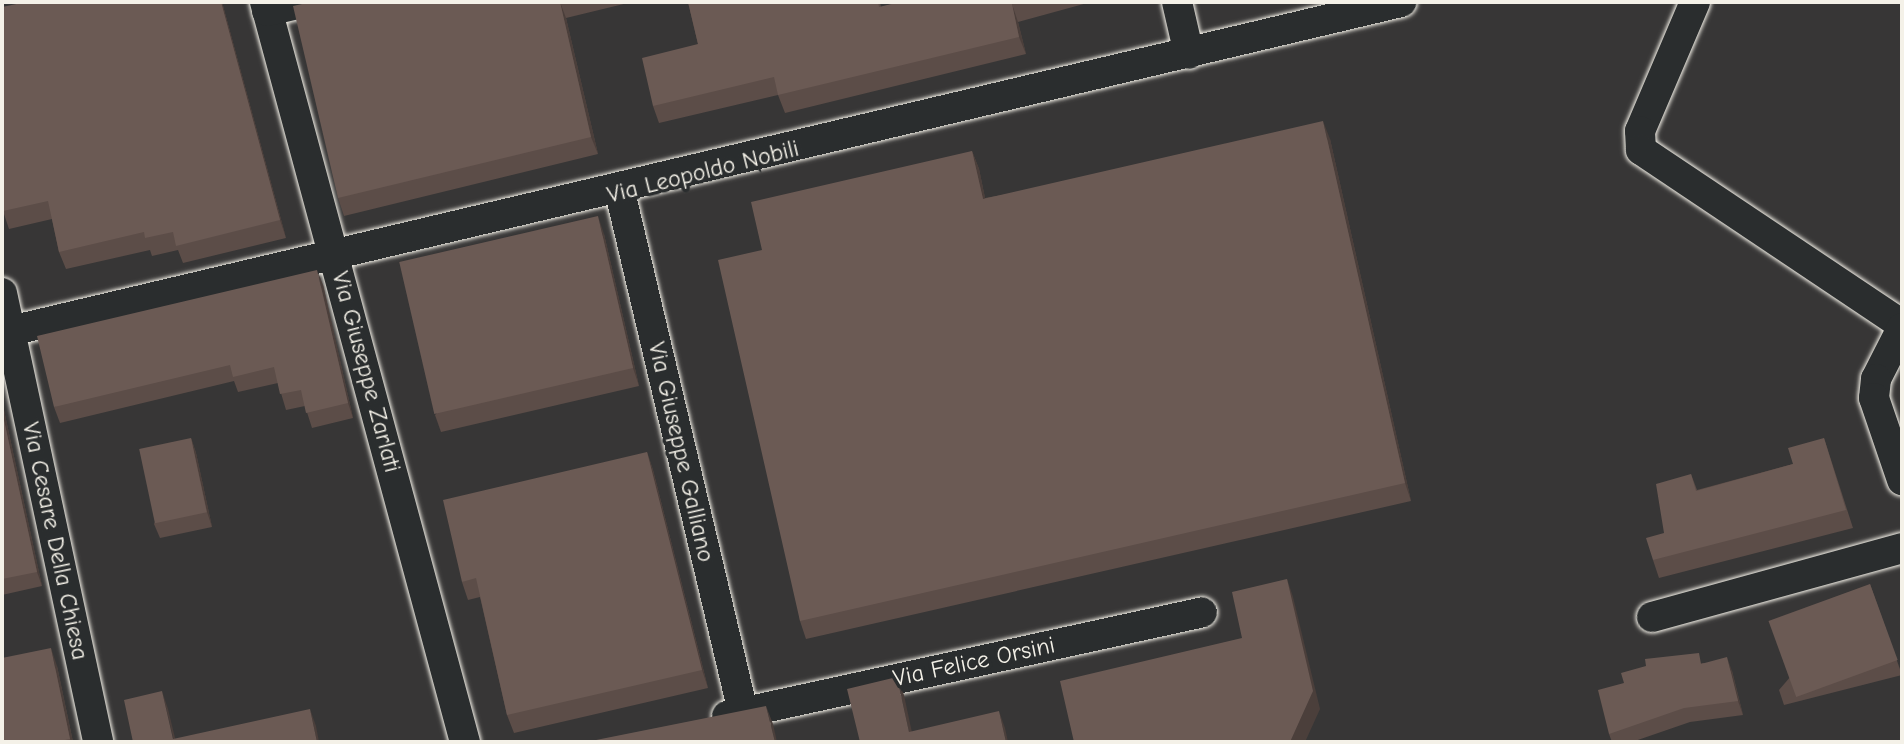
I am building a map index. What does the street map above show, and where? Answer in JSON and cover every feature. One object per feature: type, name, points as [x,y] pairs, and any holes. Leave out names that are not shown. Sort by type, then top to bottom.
[{"type":"street","points":[[266,7],[307,2]]},
{"type":"street","points":[[1177,2],[1189,54]]},
{"type":"street","name":"Via Leopoldo Nobili","points":[[6,332],[620,192],[1401,2]]},
{"type":"street","points":[[1695,2],[1640,131],[1641,150],[1902,326],[1876,379],[1874,398],[1902,480]]},
{"type":"street","name":"Via Giuseppe Zarlati","points":[[266,7],[336,256],[465,742]]},
{"type":"street","name":"Via Giuseppe Galliano","points":[[620,192],[743,712]]},
{"type":"street","name":"Via Cesare Della Chiesa","points":[[2,293],[6,332],[98,742]]},
{"type":"street","points":[[1652,617],[1902,548]]},
{"type":"street","name":"Via Felice Orsini","points":[[697,722],[1202,612]]},
{"type":"building","points":[[26,2],[221,2],[280,220],[176,246],[173,232],[145,238],[144,232],[59,252],[48,201],[3,211],[2,7]]},
{"type":"building","points":[[311,2],[560,2],[591,137],[338,198],[293,6]]},
{"type":"building","points":[[688,2],[878,2],[879,7],[900,2],[1021,2],[1012,4],[1019,37],[778,95],[774,77],[653,106],[642,58],[698,44]]},
{"type":"building","points":[[1323,121],[1405,483],[800,621],[718,260],[762,250],[751,202],[972,151],[983,199]]},
{"type":"building","points":[[598,216],[633,368],[434,414],[399,262]]},
{"type":"building","points":[[317,270],[348,403],[306,413],[301,390],[280,394],[274,367],[233,377],[230,365],[54,407],[37,336]]},
{"type":"building","points":[[2,411],[37,572],[2,579]]},
{"type":"building","points":[[191,438],[207,512],[155,523],[139,449]]},
{"type":"building","points":[[1824,438],[1846,510],[1653,560],[1646,538],[1664,533],[1656,484],[1691,474],[1696,491],[1793,464],[1788,448]]},
{"type":"building","points":[[647,452],[702,670],[507,715],[476,578],[462,582],[443,500]]},
{"type":"building","points":[[1287,579],[1313,691],[1290,742],[1074,742],[1060,681],[1242,638],[1232,592]]},
{"type":"building","points":[[1870,584],[1898,660],[1796,697],[1769,621]]},
{"type":"building","points":[[51,648],[70,739],[2,742],[2,658]]},
{"type":"building","points":[[1699,653],[1701,664],[1727,657],[1738,701],[1684,708],[1609,734],[1598,690],[1624,683],[1621,673],[1646,666],[1645,659]]},
{"type":"building","points":[[897,677],[909,732],[999,711],[1006,742],[860,742],[847,689]]},
{"type":"building","points":[[162,691],[173,739],[310,709],[317,742],[133,742],[124,700]]},
{"type":"building","points":[[766,706],[775,742],[586,742]]}]
